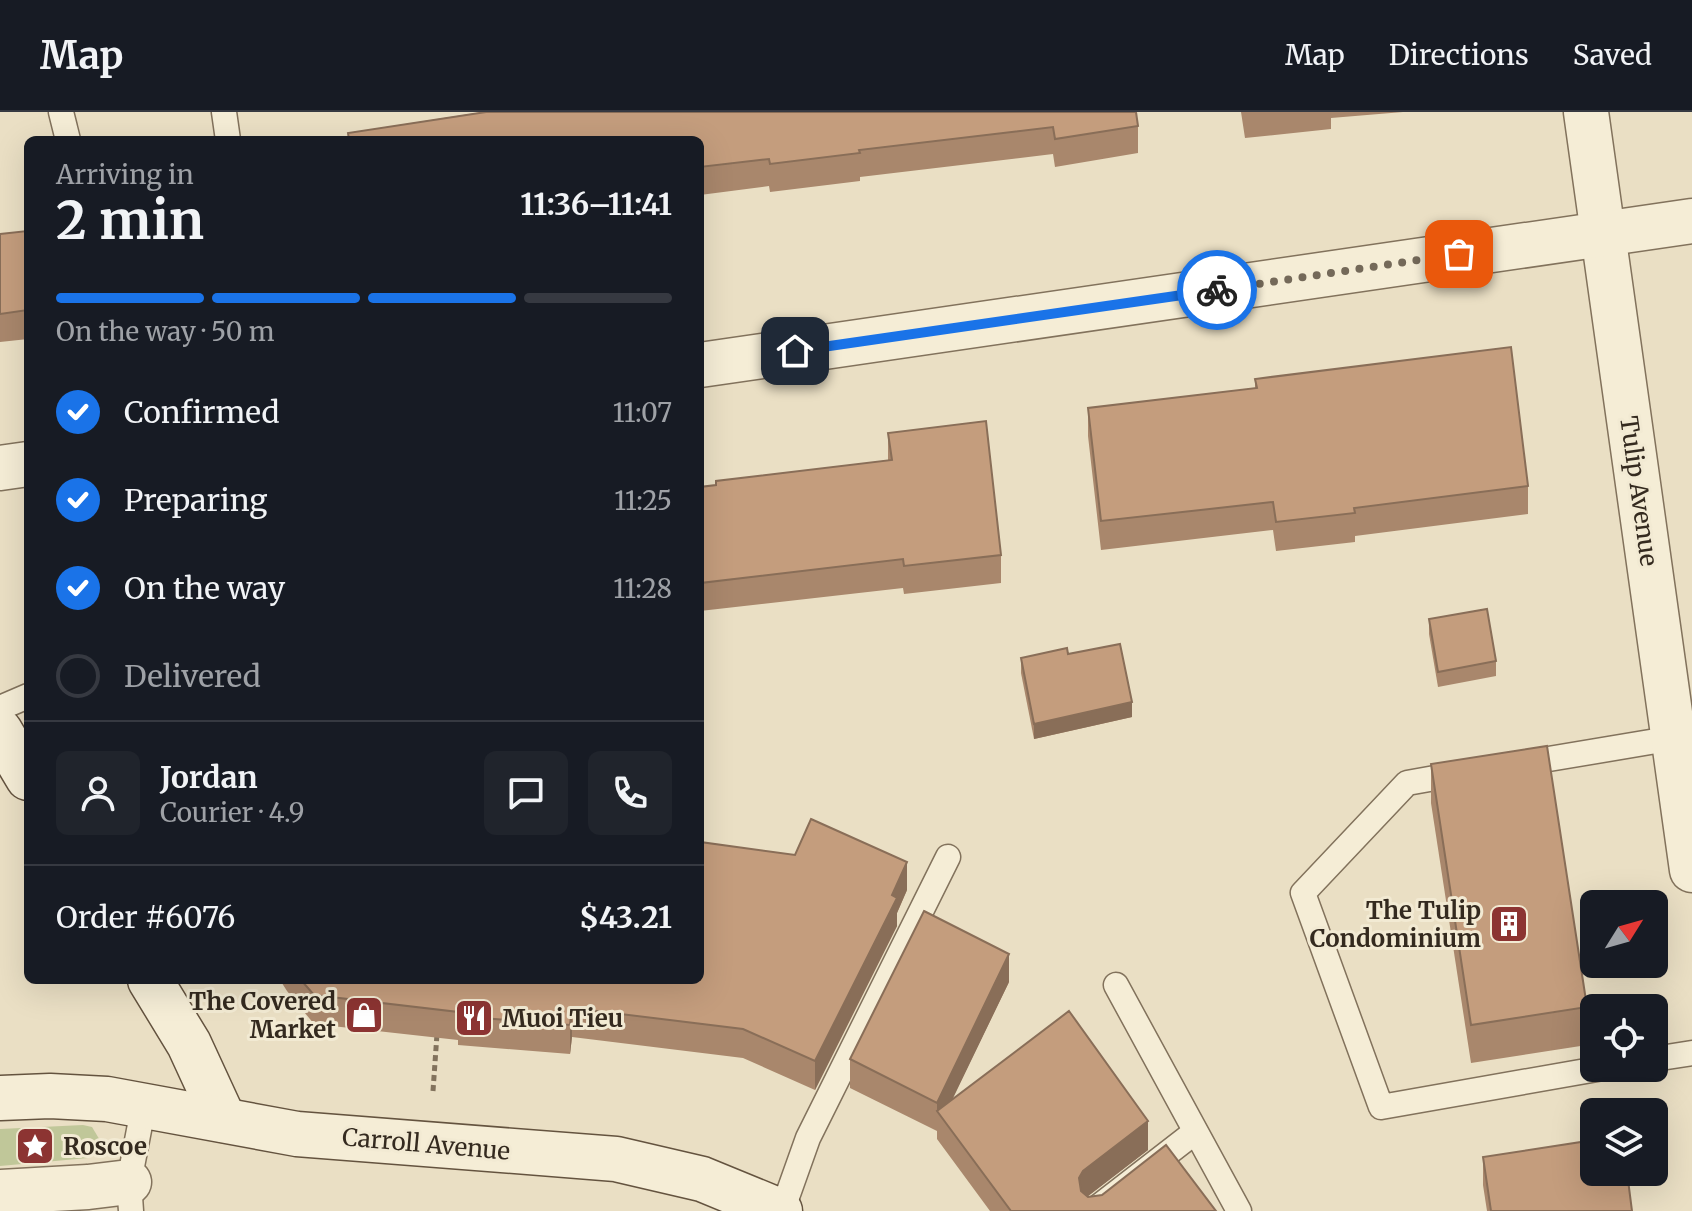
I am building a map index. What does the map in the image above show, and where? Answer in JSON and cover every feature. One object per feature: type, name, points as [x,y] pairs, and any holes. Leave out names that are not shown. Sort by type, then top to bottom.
[{"type":"street","name":"Tulip Avenue","points":[[1586,112],[1692,870]]},
{"type":"street","points":[[704,364],[1692,221]]},
{"type":"street","points":[[0,468],[24,465]]},
{"type":"street","points":[[0,731],[24,771]]},
{"type":"street","points":[[152,984],[189,1044],[224,1120]]},
{"type":"street","name":"Carroll Avenue","points":[[0,1098],[50,1096],[144,1104],[297,1134],[616,1159],[702,1179],[781,1211]]},
{"type":"street","points":[[0,1192],[88,1187],[130,1196]]},
{"type":"lane","points":[[61,112],[67,136]]},
{"type":"lane","points":[[224,112],[227,136]]},
{"type":"lane","points":[[0,708],[24,698]]},
{"type":"lane","points":[[1580,1072],[1381,1107],[1303,893],[1407,783],[1674,738]]},
{"type":"lane","points":[[781,1211],[808,1138],[948,857]]},
{"type":"lane","points":[[1116,985],[1239,1211]]},
{"type":"lane","points":[[1668,1057],[1692,1053]]},
{"type":"lane","points":[[130,1196],[144,1104]]},
{"type":"lane","points":[[1093,1211],[1195,1132]]},
{"type":"path","points":[[429,1144],[438,1020]]},
{"type":"green space","points":[[92,1127],[101,1142],[97,1152],[88,1158],[0,1166],[0,1129]]},
{"type":"building","points":[[486,112],[1136,112],[1138,126],[1055,139],[1053,127],[770,164],[769,159],[704,167],[704,136],[348,136],[348,133]]},
{"type":"building","points":[[24,231],[24,311],[0,314],[0,234]]},
{"type":"building","points":[[1511,347],[1528,486],[1354,508],[1355,513],[1276,522],[1273,502],[1101,521],[1088,408],[1257,388],[1255,379]]},
{"type":"building","points":[[986,421],[1001,555],[904,566],[903,559],[704,583],[704,486],[716,485],[716,481],[892,460],[888,433]]},
{"type":"building","points":[[1487,609],[1496,661],[1438,672],[1429,619]]},
{"type":"building","points":[[1120,644],[1132,702],[1034,724],[1021,658],[1067,648],[1068,654]]},
{"type":"building","name":"The Tulip Condominium","points":[[1547,746],[1580,978],[1583,978],[1585,994],[1580,994],[1580,1008],[1471,1025],[1431,764]]},
{"type":"building","points":[[811,819],[907,862],[892,895],[897,898],[815,1061],[743,1029],[572,1008],[570,1025],[458,1016],[458,1012],[314,995],[304,984],[704,984],[704,843],[795,855]]},
{"type":"building","points":[[924,911],[1009,954],[937,1103],[850,1059]]},
{"type":"building","points":[[1069,1011],[1148,1121],[1083,1171],[1079,1178],[1081,1191],[1088,1197],[1102,1195],[1166,1145],[1216,1211],[1011,1211],[937,1111]]},
{"type":"building","points":[[1580,1142],[1580,1186],[1629,1186],[1632,1211],[1491,1211],[1483,1157]]},
{"type":"way so far","points":[[1217,290],[1459,254]]},
{"type":"place","name":"The Tulip Condominium","points":[[1509,924]]},
{"type":"place","name":"The Covered Market","points":[[364,1015]]},
{"type":"place","name":"Muoi Tieu","points":[[474,1018]]},
{"type":"place","name":"Roscoe","points":[[35,1146]]},
{"type":"route","points":[[795,351],[1217,290]]}]
